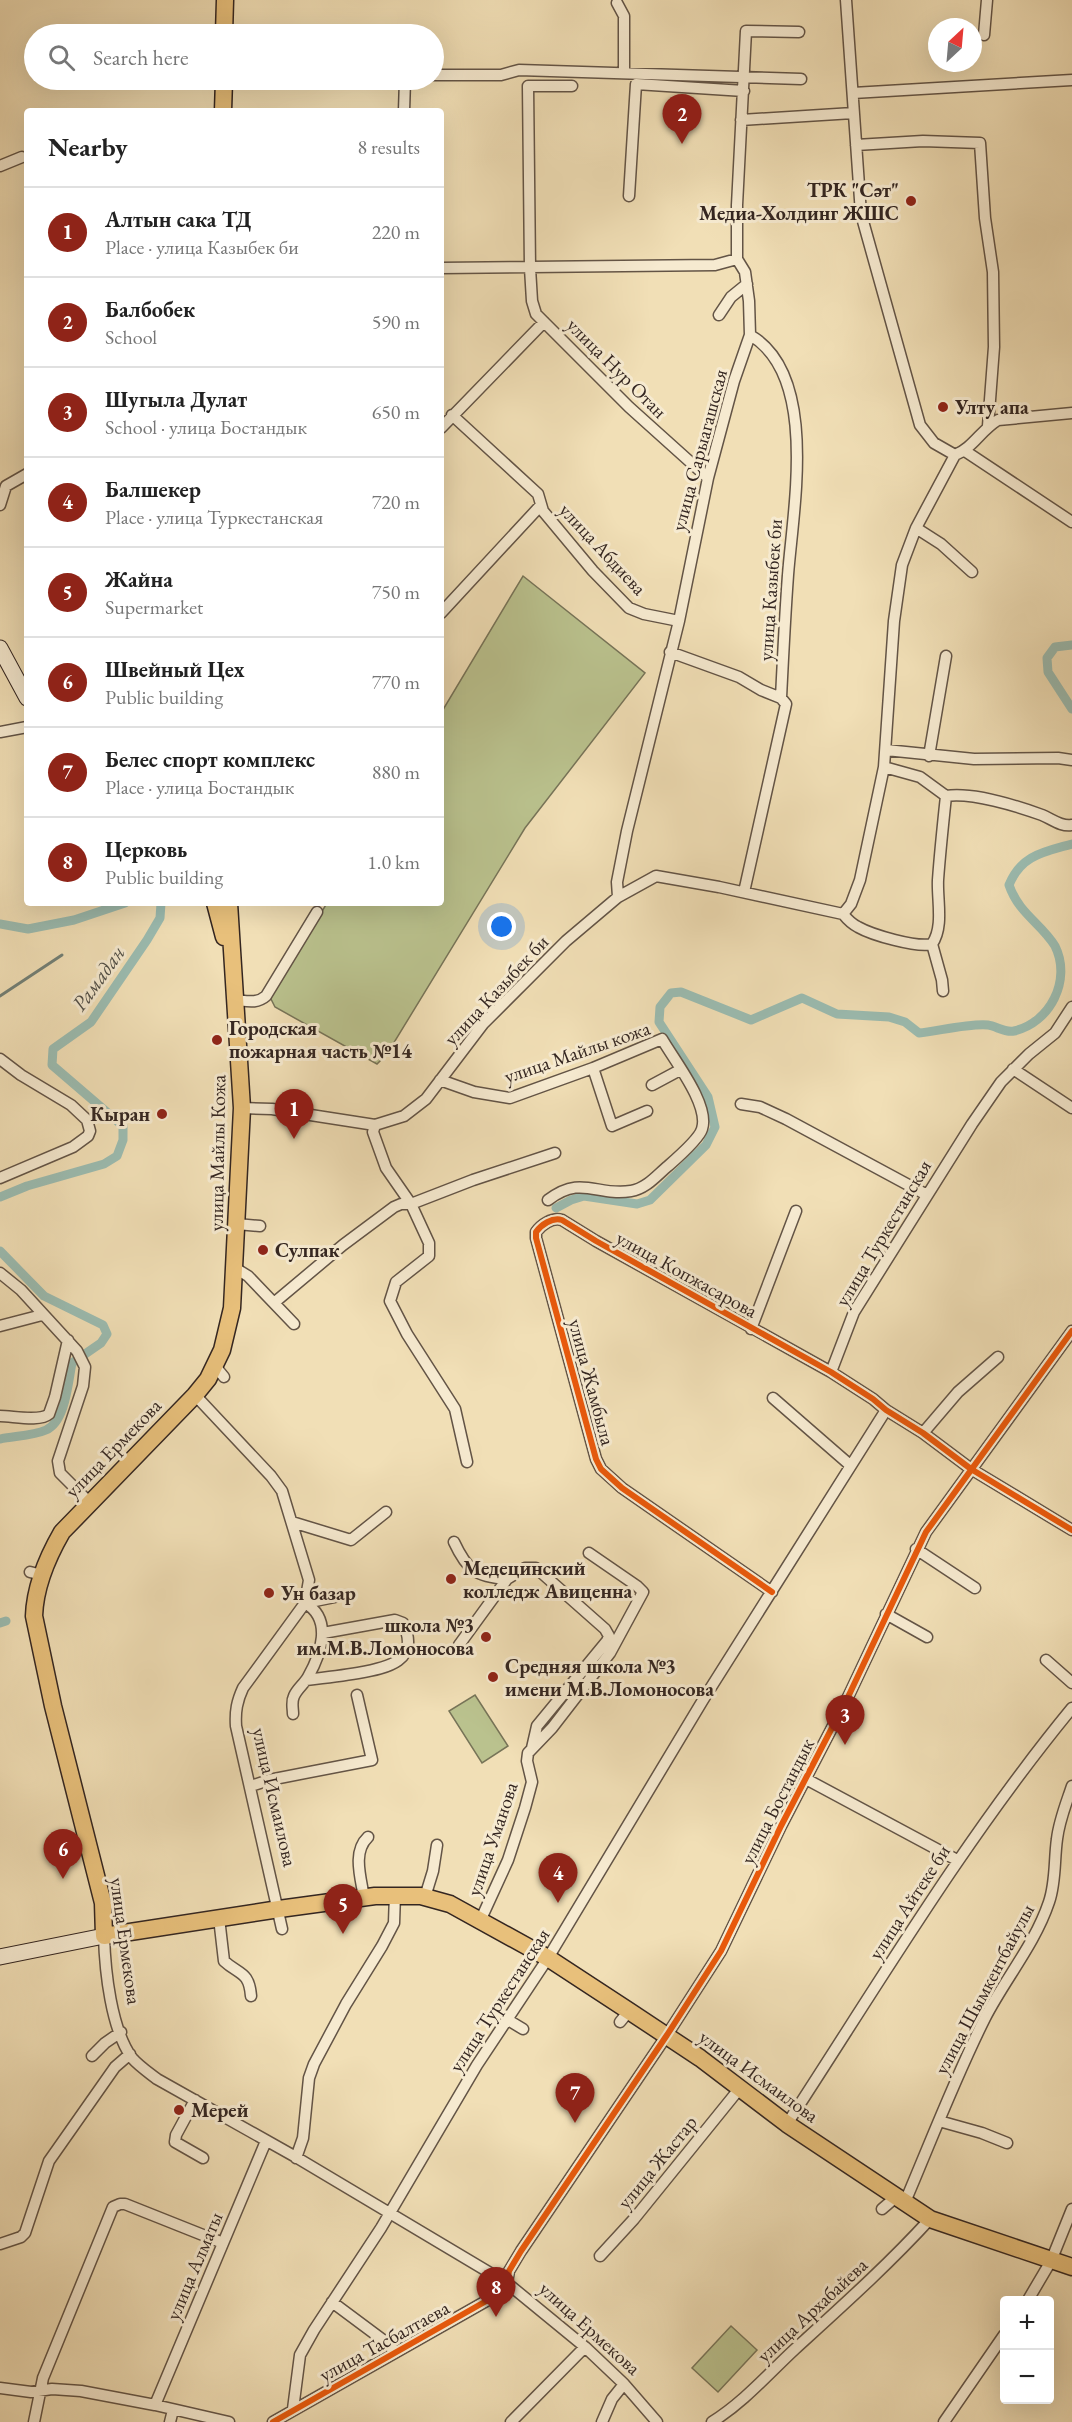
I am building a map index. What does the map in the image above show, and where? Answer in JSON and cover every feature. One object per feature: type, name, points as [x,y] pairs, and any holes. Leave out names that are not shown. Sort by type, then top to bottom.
[{"type":"main road","points":[[223,108],[224,90]]},
{"type":"main road","points":[[216,906],[224,936],[232,951]]},
{"type":"main road","name":"улица Майлы Кожа","points":[[195,1395],[220,1372],[222,1350],[232,1308],[235,1268],[242,1108],[229,906]]},
{"type":"main road","name":"улица Ермекова","points":[[105,1936],[103,1904],[53,1706],[34,1616],[34,1602],[50,1553],[62,1532],[195,1395]]},
{"type":"main road","name":"улица Исмаилова","points":[[105,1936],[395,1894],[426,1897],[450,1904],[481,1919],[548,1958],[625,2017],[667,2035],[787,2124],[930,2219],[1072,2267]]},
{"type":"street","points":[[846,0],[861,214],[923,432],[934,442],[960,453],[1072,522]]},
{"type":"street","points":[[984,35],[987,0]]},
{"type":"street","points":[[617,3],[624,16],[624,72]]},
{"type":"street","name":"улица Сарыагашская","points":[[618,897],[617,882],[627,831],[679,621],[708,478],[734,381],[750,335],[747,284],[745,272],[738,259],[737,205],[746,31],[799,32]]},
{"type":"street","points":[[444,75],[501,75],[519,70],[801,79]]},
{"type":"street","points":[[853,93],[1072,80]]},
{"type":"street","points":[[629,196],[636,84],[744,91]]},
{"type":"street","name":"улица Нур Отан","points":[[572,86],[528,86],[530,268],[533,307],[536,314],[628,407],[708,478]]},
{"type":"street","points":[[405,90],[405,108]]},
{"type":"street","points":[[741,120],[853,113]]},
{"type":"street","points":[[856,145],[923,141],[980,143],[985,218],[993,272],[994,347],[988,426]]},
{"type":"street","points":[[0,166],[22,157]]},
{"type":"street","points":[[444,268],[715,265],[738,259]]},
{"type":"street","points":[[719,315],[731,297],[747,284]]},
{"type":"street","points":[[444,424],[544,322]]},
{"type":"street","name":"улица Казыбек би","points":[[744,892],[786,704],[781,698],[783,644],[798,460],[798,443],[792,405],[779,363],[771,352],[750,335]]},
{"type":"street","points":[[843,914],[851,904],[860,880],[884,767],[888,687],[899,578],[916,528],[960,453],[988,426],[998,420],[1072,413]]},
{"type":"street","name":"улица Абдиева","points":[[452,415],[538,494],[543,511],[593,571],[629,608],[644,614],[679,621]]},
{"type":"street","points":[[0,505],[6,486],[24,476]]},
{"type":"street","name":"улица Абдиева","points":[[444,610],[542,505]]},
{"type":"street","points":[[916,528],[941,544],[972,572]]},
{"type":"street","points":[[0,648],[24,692]]},
{"type":"street","points":[[670,652],[740,677],[761,690],[781,698]]},
{"type":"street","points":[[929,756],[946,656]]},
{"type":"street","points":[[0,732],[24,729]]},
{"type":"street","points":[[886,750],[929,756],[1072,760]]},
{"type":"street","points":[[884,767],[920,777],[946,796],[979,798],[1034,813],[1067,826],[1072,825]]},
{"type":"street","points":[[943,991],[932,944],[937,936],[938,927],[938,882],[946,796]]},
{"type":"street","name":"улица Казыбек би","points":[[242,1108],[272,1109],[375,1125],[391,1122],[415,1109],[426,1099],[483,1024],[511,994],[566,941],[618,897],[656,876],[744,892],[843,914],[857,927],[880,935],[921,945],[932,944]]},
{"type":"street","points":[[235,1000],[255,1002],[266,996],[317,912]]},
{"type":"street","name":"улица Туркестанская","points":[[831,1372],[854,1312],[978,1115],[1001,1082],[1055,1033],[1072,1007]]},
{"type":"street","name":"улица Майлы кожа","points":[[440,1080],[474,1092],[510,1098],[593,1068],[662,1039],[696,1096],[704,1122],[700,1135],[675,1160],[640,1189],[626,1192],[577,1186],[556,1194],[548,1200]]},
{"type":"street","points":[[0,1059],[71,1106],[87,1120],[90,1131],[88,1136],[73,1147],[0,1178]]},
{"type":"street","points":[[593,1068],[612,1125],[647,1111]]},
{"type":"street","points":[[1013,1069],[1072,1108]]},
{"type":"street","points":[[652,1085],[681,1070]]},
{"type":"street","points":[[741,1104],[760,1107],[786,1119],[927,1195]]},
{"type":"street","points":[[375,1125],[373,1132],[386,1168],[411,1204],[429,1243],[429,1256],[396,1282],[390,1301],[407,1334],[455,1409],[467,1462]]},
{"type":"street","points":[[275,1302],[394,1207],[400,1204],[411,1204],[473,1180],[555,1153]]},
{"type":"street","name":"улица Копжасарова","points":[[751,1329],[796,1212]]},
{"type":"street","name":"улица Копжасарова","points":[[536,1238],[536,1232],[543,1224],[559,1218],[751,1329],[831,1372]]},
{"type":"street","points":[[237,1224],[260,1226]]},
{"type":"street","name":"улица Жамбыла","points":[[536,1238],[581,1409],[601,1469],[622,1488],[772,1592]]},
{"type":"street","points":[[235,1268],[248,1276],[294,1324]]},
{"type":"street","points":[[0,1273],[21,1290],[80,1355],[86,1376],[58,1461],[60,1473],[71,1492],[90,1503]]},
{"type":"street","points":[[0,1326],[42,1315]]},
{"type":"street","name":"улица Бостандык","points":[[507,2283],[509,2271],[521,2251],[721,1951],[926,1532],[1072,1331]]},
{"type":"street","points":[[0,1416],[16,1415],[38,1419],[49,1414],[68,1340]]},
{"type":"street","points":[[923,1433],[958,1392],[998,1357]]},
{"type":"street","points":[[831,1372],[923,1433],[971,1469],[1072,1530]]},
{"type":"street","name":"улица Исмаилова","points":[[195,1395],[271,1476],[282,1491],[309,1581],[305,1603],[243,1688],[237,1701],[236,1726],[279,1909]]},
{"type":"street","points":[[773,1398],[850,1465]]},
{"type":"street","name":"улица Туркестанская","points":[[293,2409],[300,2355],[390,2213],[467,2082],[548,1958],[692,1719],[886,1410]]},
{"type":"street","points":[[292,1522],[351,1540],[386,1512]]},
{"type":"street","points":[[454,1542],[464,1563],[475,1572],[494,1578],[507,1579]]},
{"type":"street","points":[[916,1549],[975,1588]]},
{"type":"street","points":[[532,1749],[552,1728],[610,1653],[643,1592],[589,1553]]},
{"type":"street","name":"улица Уманова","points":[[481,1919],[508,1860],[525,1808],[532,1782],[527,1761],[528,1753],[532,1749],[537,1726],[603,1647],[609,1636],[606,1629],[536,1568],[525,1568],[507,1579]]},
{"type":"street","points":[[459,1645],[507,1579]]},
{"type":"street","points":[[305,1603],[335,1597]]},
{"type":"street","points":[[293,1714],[294,1695],[314,1666],[323,1633],[320,1616],[315,1609],[305,1603]]},
{"type":"street","points":[[288,1607],[299,1613]]},
{"type":"street","points":[[886,1614],[927,1637]]},
{"type":"street","points":[[306,1680],[386,1668],[400,1660],[407,1647],[408,1637],[403,1623],[395,1620],[323,1633]]},
{"type":"street","points":[[1046,1660],[1072,1683]]},
{"type":"street","points":[[251,1786],[269,1780],[372,1760],[357,1695]]},
{"type":"street","name":"улица Айтеке би","points":[[787,2124],[957,1860],[1043,1743],[1072,1708]]},
{"type":"street","name":"улица Бостандык","points":[[806,1779],[957,1860]]},
{"type":"street","name":"улица Шымкентбайулы","points":[[901,2200],[985,2017],[1040,1923],[1050,1901],[1054,1884],[1056,1840],[1072,1786]]},
{"type":"street","points":[[363,1898],[358,1855],[360,1847],[368,1837]]},
{"type":"street","points":[[426,1897],[437,1845]]},
{"type":"street","points":[[296,2158],[303,2138],[309,2078],[314,2064],[345,2004],[394,1923],[395,1894]]},
{"type":"street","points":[[279,1909],[282,1929]]},
{"type":"street","points":[[219,1918],[224,1960],[245,1974],[251,1996]]},
{"type":"street","points":[[0,1957],[105,1936]]},
{"type":"street","name":"улица Ермекова","points":[[105,1936],[108,1986],[121,2032],[130,2054],[140,2066],[157,2079],[507,2283],[585,2347],[624,2384],[657,2422]]},
{"type":"street","points":[[508,2020],[523,2029]]},
{"type":"street","points":[[92,2056],[121,2032]]},
{"type":"street","points":[[0,2244],[21,2237],[25,2233],[49,2161],[115,2067],[130,2054]]},
{"type":"street","name":"улица Жастар","points":[[600,2256],[634,2219],[740,2088]]},
{"type":"street","points":[[195,2100],[175,2141],[176,2144],[203,2157]]},
{"type":"street","points":[[939,2121],[1007,2143]]},
{"type":"street","name":"улица Алматы","points":[[155,2405],[266,2141]]},
{"type":"street","points":[[882,2209],[901,2200]]},
{"type":"street","points":[[33,2422],[40,2390],[57,2343],[113,2207],[125,2204],[223,2243]]},
{"type":"street","points":[[1031,2296],[1051,2261],[1072,2209]]},
{"type":"street","name":"улица Архабайева","points":[[712,2422],[728,2412],[761,2383],[897,2255],[930,2219]]},
{"type":"street","name":"улица Тасбалтаева","points":[[273,2422],[474,2309],[507,2283]]},
{"type":"street","points":[[332,2302],[396,2352]]},
{"type":"street","points":[[312,2310],[322,2318]]},
{"type":"street","points":[[944,2422],[1000,2342]]},
{"type":"street","points":[[511,2422],[585,2347]]},
{"type":"street","points":[[602,2422],[612,2399],[624,2384]]},
{"type":"street","points":[[0,2388],[30,2392],[40,2390],[81,2391],[229,2422]]},
{"type":"street","points":[[712,2422],[722,2406]]},
{"type":"street","points":[[170,2422],[173,2410]]},
{"type":"green space","points":[[523,576],[645,673],[525,828],[387,1054],[377,1064],[275,1007],[270,997],[325,906],[444,906],[444,708]]},
{"type":"green space","points":[[475,1695],[508,1746],[482,1763],[449,1711]]},
{"type":"green space","points":[[731,2326],[757,2350],[718,2392],[692,2368]]},
{"type":"waterway","points":[[1072,645],[1055,647],[1047,658],[1048,672],[1072,709]]},
{"type":"waterway","points":[[556,1208],[584,1196],[637,1204],[650,1200],[706,1145],[715,1127],[708,1097],[659,1022],[660,1007],[671,993],[681,992],[751,1020],[802,998],[837,1014],[889,1017],[905,1022],[919,1033],[981,1025],[1014,1031],[1038,1019],[1047,1010],[1059,986],[1060,959],[1049,938],[1018,904],[1009,885],[1020,867],[1034,856],[1072,844]]},
{"type":"waterway","name":"Рамадан","points":[[0,924],[28,929],[74,920],[116,906]]},
{"type":"waterway","name":"Рамадан","points":[[0,1197],[27,1186],[104,1164],[117,1156],[123,1140],[123,1126],[52,1065],[53,1049],[91,1022],[147,940],[160,918],[161,906]]},
{"type":"waterway","points":[[0,996],[62,955]]},
{"type":"waterway","name":"Рамадан","points":[[0,1251],[44,1296],[103,1325],[107,1334],[101,1343],[72,1363],[62,1410],[53,1425],[35,1434],[0,1439]]},
{"type":"waterway","name":"Рамадан","points":[[0,1623],[6,1621]]},
{"type":"cycle path","points":[[772,1592],[622,1488],[601,1469],[596,1459],[536,1238],[536,1232],[547,1222],[562,1220],[831,1372],[923,1433],[971,1469],[1072,1530]]},
{"type":"cycle path","points":[[273,2422],[488,2300],[507,2283],[509,2271],[521,2251],[721,1951],[781,1826],[848,1697],[926,1532],[1072,1331]]},
{"type":"place","name":"Балбобек","points":[[682,144]]},
{"type":"place","name":"ТРК \"Сәт\" Медиа-Холдинг ЖШС","points":[[911,201]]},
{"type":"place","name":"Улту апа","points":[[943,407]]},
{"type":"place","name":"Городская пожарная часть №14","points":[[217,1040]]},
{"type":"place","name":"Кыран","points":[[162,1114]]},
{"type":"place","name":"Алтын сака ТД","points":[[294,1139]]},
{"type":"place","name":"Сулпак","points":[[263,1250]]},
{"type":"place","name":"Медецинский колледж Авиценна","points":[[451,1579]]},
{"type":"place","name":"Ун базар","points":[[269,1593]]},
{"type":"place","name":"школа №3 им.М.В.Ломоносова","points":[[486,1637]]},
{"type":"place","name":"Средняя школа №3 имени М.В.Ломоносова","points":[[493,1677]]},
{"type":"place","name":"Шугыла Дулат","points":[[845,1745]]},
{"type":"place","name":"Швейный Цех","points":[[63,1879]]},
{"type":"place","name":"Балшекер","points":[[558,1903]]},
{"type":"place","name":"Жайна","points":[[343,1934]]},
{"type":"place","name":"Мерей","points":[[179,2110]]},
{"type":"place","name":"Белес спорт комплекс","points":[[575,2123]]},
{"type":"place","name":"Церковь","points":[[496,2317]]}]
